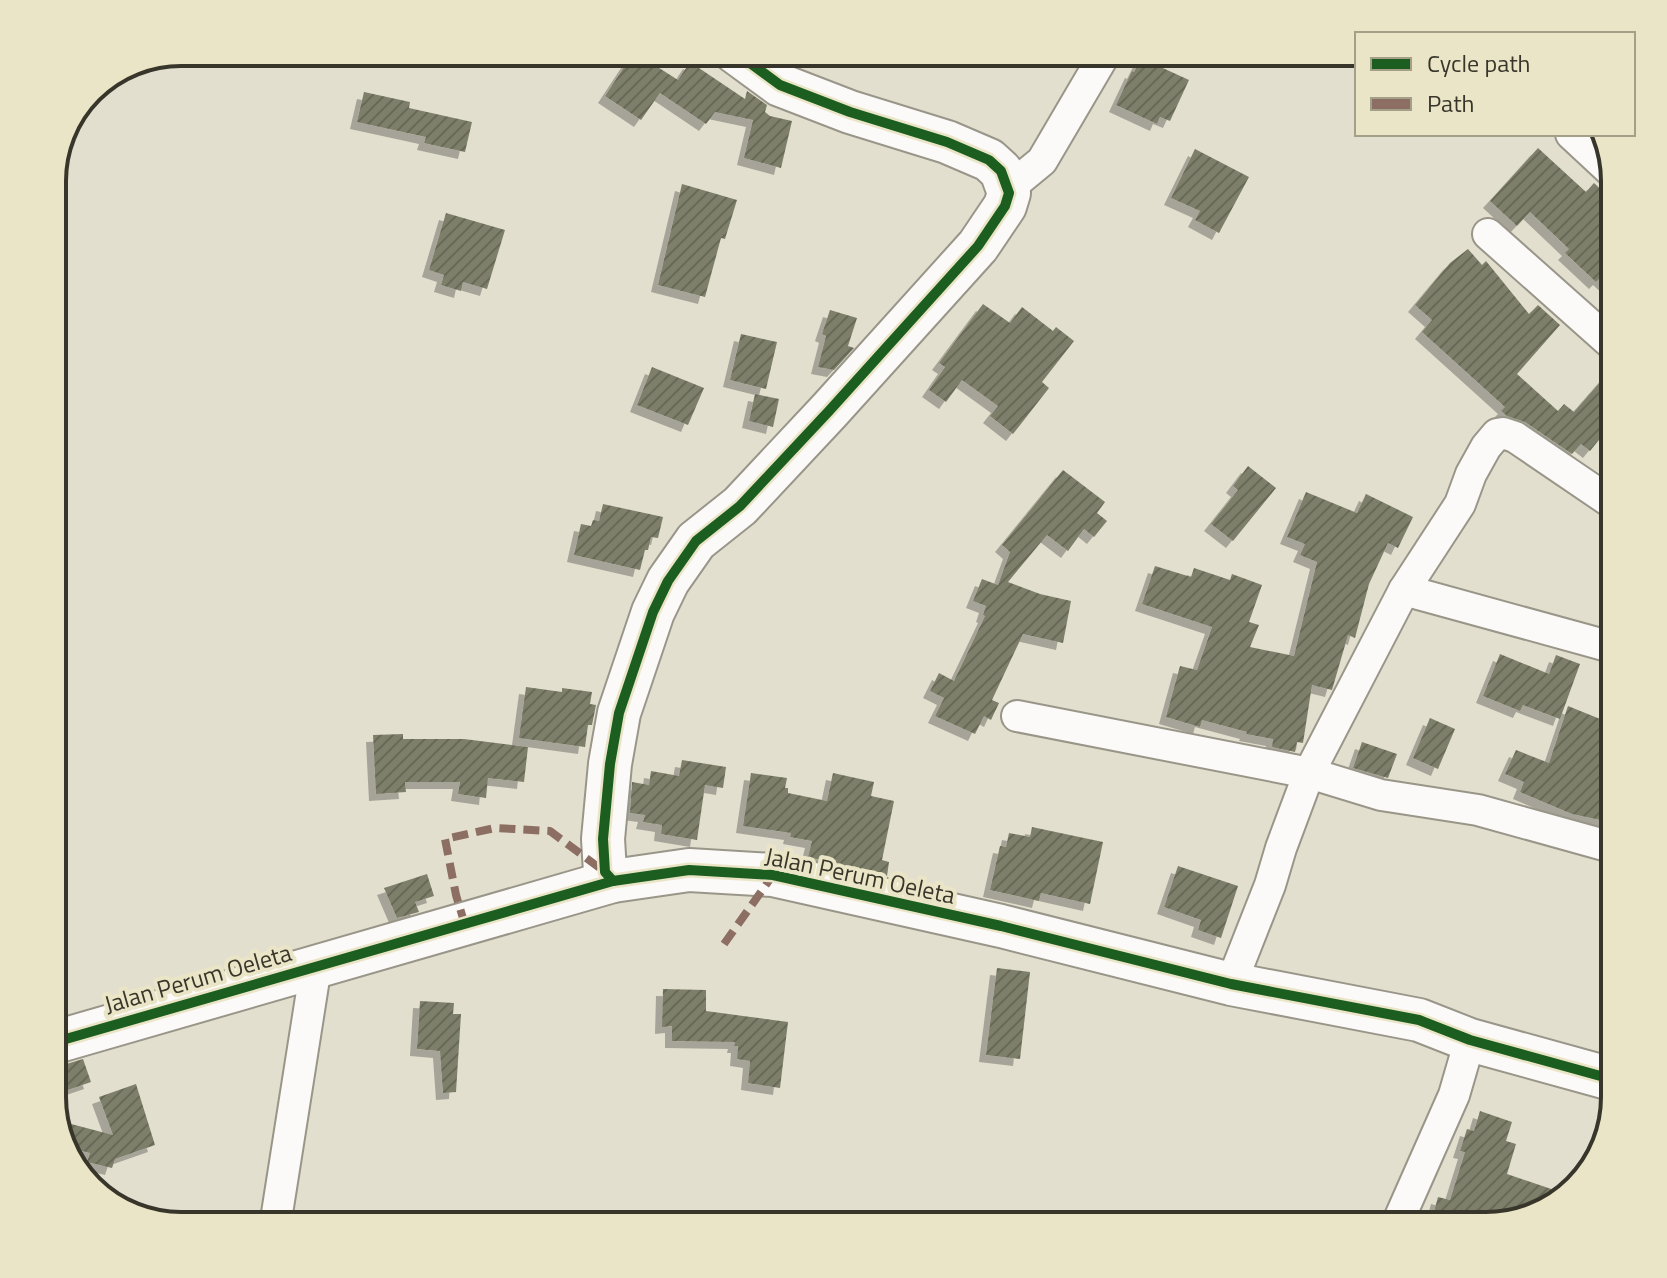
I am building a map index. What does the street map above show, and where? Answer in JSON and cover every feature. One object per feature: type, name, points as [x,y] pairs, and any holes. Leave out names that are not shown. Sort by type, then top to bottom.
[{"type":"street","points":[[613,881],[605,872],[603,839],[610,764],[619,713],[653,612],[668,581],[696,541],[740,506],[978,246],[1005,206],[1008,189],[1001,171],[989,160],[947,142],[850,112],[780,85],[754,66]]},
{"type":"street","points":[[1008,189],[1042,161],[1098,66]]},
{"type":"street","points":[[1573,136],[1599,160]]},
{"type":"street","points":[[1488,234],[1601,335]]},
{"type":"street","points":[[1231,984],[1309,773],[1404,590],[1460,504],[1471,474],[1486,447],[1497,434],[1503,433],[1530,446],[1601,495]]},
{"type":"street","points":[[1404,590],[1601,644]]},
{"type":"street","points":[[1017,716],[1309,773],[1381,795],[1478,810],[1601,844]]},
{"type":"street","name":"Jalan Perum Oeleta","points":[[66,1039],[613,881],[689,870],[773,875],[1001,926],[1231,984],[1419,1020],[1470,1040],[1601,1076]]},
{"type":"street","points":[[277,1212],[316,966]]},
{"type":"street","points":[[1402,1212],[1454,1095],[1470,1040]]},
{"type":"building","points":[[625,66],[656,66],[678,80],[687,66],[696,66],[745,99],[747,91],[767,105],[765,112],[770,116],[792,121],[781,168],[744,158],[753,120],[715,112],[706,124],[660,93],[641,120],[605,96]]},
{"type":"building","points":[[1137,66],[1158,66],[1189,80],[1170,121],[1160,117],[1157,124],[1116,105]]},
{"type":"building","points":[[364,92],[410,102],[409,108],[472,122],[465,152],[424,143],[426,137],[357,122]]},
{"type":"building","points":[[1538,148],[1586,192],[1594,183],[1601,190],[1601,279],[1596,282],[1565,253],[1569,249],[1530,212],[1517,226],[1490,201]]},
{"type":"building","points":[[1195,149],[1249,177],[1219,233],[1195,220],[1200,211],[1171,198]]},
{"type":"building","points":[[682,184],[737,200],[725,239],[721,238],[705,297],[658,285]]},
{"type":"building","points":[[446,213],[505,230],[487,289],[463,282],[461,291],[441,285],[444,275],[429,270]]},
{"type":"building","points":[[1468,249],[1482,265],[1486,261],[1529,314],[1538,305],[1560,325],[1517,374],[1558,411],[1564,404],[1574,412],[1601,381],[1601,437],[1590,451],[1581,444],[1572,454],[1525,422],[1507,416],[1501,411],[1505,407],[1422,332],[1432,320],[1415,305],[1450,263]]},
{"type":"building","points":[[983,304],[1010,323],[1022,307],[1053,331],[1056,327],[1074,341],[1042,382],[1049,388],[1013,434],[990,416],[998,406],[962,380],[946,402],[929,390],[945,367],[939,363]]},
{"type":"building","points":[[830,310],[857,318],[848,346],[854,348],[834,370],[818,367],[826,336],[822,334]]},
{"type":"building","points":[[741,334],[777,342],[766,389],[730,380]]},
{"type":"building","points":[[652,367],[704,388],[688,425],[637,405]]},
{"type":"building","points":[[755,394],[779,399],[773,427],[749,421]]},
{"type":"building","points":[[1248,466],[1276,488],[1233,541],[1211,524],[1238,490],[1233,486]]},
{"type":"building","points":[[1063,470],[1105,502],[1097,513],[1107,521],[1094,537],[1084,529],[1068,551],[1047,535],[1008,582],[1071,601],[1063,643],[1023,634],[992,700],[999,703],[991,720],[984,716],[975,734],[935,716],[944,698],[930,691],[939,673],[954,681],[985,616],[986,606],[973,601],[982,579],[998,585],[1010,552],[1002,545]]},
{"type":"building","points":[[1306,492],[1357,513],[1366,494],[1413,517],[1398,548],[1388,543],[1369,584],[1355,638],[1348,635],[1332,690],[1312,685],[1303,743],[1297,742],[1295,752],[1272,747],[1273,739],[1202,720],[1200,727],[1166,717],[1180,666],[1197,670],[1212,627],[1142,604],[1155,566],[1191,577],[1194,568],[1230,580],[1232,574],[1262,585],[1249,622],[1259,625],[1250,647],[1294,656],[1317,562],[1300,555],[1305,544],[1287,537]]},
{"type":"building","points":[[603,504],[663,517],[658,538],[651,537],[640,570],[574,555],[581,524],[591,526],[593,520],[599,521]]},
{"type":"building","points":[[1500,654],[1549,674],[1556,655],[1580,664],[1560,719],[1523,705],[1520,711],[1483,696]]},
{"type":"building","points":[[526,687],[592,692],[590,704],[596,705],[592,725],[588,725],[585,747],[519,738]]},
{"type":"building","points":[[1568,706],[1601,719],[1601,820],[1572,814],[1520,792],[1524,782],[1505,774],[1516,750],[1549,763]]},
{"type":"building","points":[[1430,718],[1455,729],[1438,769],[1413,758]]},
{"type":"building","points":[[403,734],[403,739],[464,739],[528,747],[524,782],[488,778],[486,798],[458,794],[460,782],[405,782],[406,792],[376,794],[373,735]]},
{"type":"building","points":[[1362,742],[1397,754],[1388,778],[1353,768]]},
{"type":"building","points":[[682,760],[726,767],[723,788],[705,785],[697,840],[661,834],[662,825],[643,822],[645,815],[630,813],[632,782],[649,785],[651,771],[679,776]]},
{"type":"building","points":[[751,773],[787,778],[785,788],[788,788],[788,793],[827,801],[833,773],[874,782],[871,796],[894,801],[882,860],[889,862],[887,876],[808,857],[812,841],[790,837],[791,833],[743,826]]},
{"type":"building","points":[[1032,827],[1103,842],[1090,904],[1041,893],[1039,901],[990,890],[1000,846],[1006,847],[1009,833],[1030,837]]},
{"type":"building","points":[[1178,866],[1238,886],[1221,938],[1198,930],[1201,920],[1164,907]]},
{"type":"building","points":[[427,874],[434,896],[415,902],[419,912],[397,918],[384,888]]},
{"type":"building","points":[[997,968],[1030,972],[1020,1059],[986,1055]]},
{"type":"building","points":[[663,989],[706,990],[706,1011],[788,1022],[780,1088],[748,1083],[750,1061],[737,1059],[738,1046],[734,1046],[735,1042],[672,1041],[672,1026],[662,1027]]},
{"type":"building","points":[[420,1001],[454,1003],[453,1014],[461,1014],[456,1092],[443,1093],[440,1051],[417,1049]]},
{"type":"building","points":[[83,1059],[91,1082],[66,1091],[66,1064]]},
{"type":"building","points":[[136,1084],[155,1145],[115,1159],[112,1168],[87,1162],[90,1153],[79,1150],[69,1124],[113,1135],[99,1097]]},
{"type":"building","points":[[1480,1111],[1512,1122],[1506,1141],[1516,1144],[1507,1174],[1553,1190],[1537,1200],[1509,1210],[1434,1212],[1438,1197],[1450,1200],[1465,1152],[1460,1151],[1467,1129],[1474,1131]]},
{"type":"marked path","points":[[465,925],[445,839],[495,828],[550,831],[605,872]]},
{"type":"marked path","points":[[724,944],[773,875]]},
{"type":"cycle path","points":[[613,881],[605,872],[603,839],[610,764],[619,713],[653,612],[668,581],[696,541],[740,506],[978,246],[1005,206],[1009,193],[1001,171],[989,160],[947,142],[850,112],[780,85],[754,66]]},
{"type":"cycle path","points":[[66,1039],[613,881],[689,870],[773,875],[1001,926],[1231,984],[1419,1020],[1470,1040],[1601,1076]]}]
